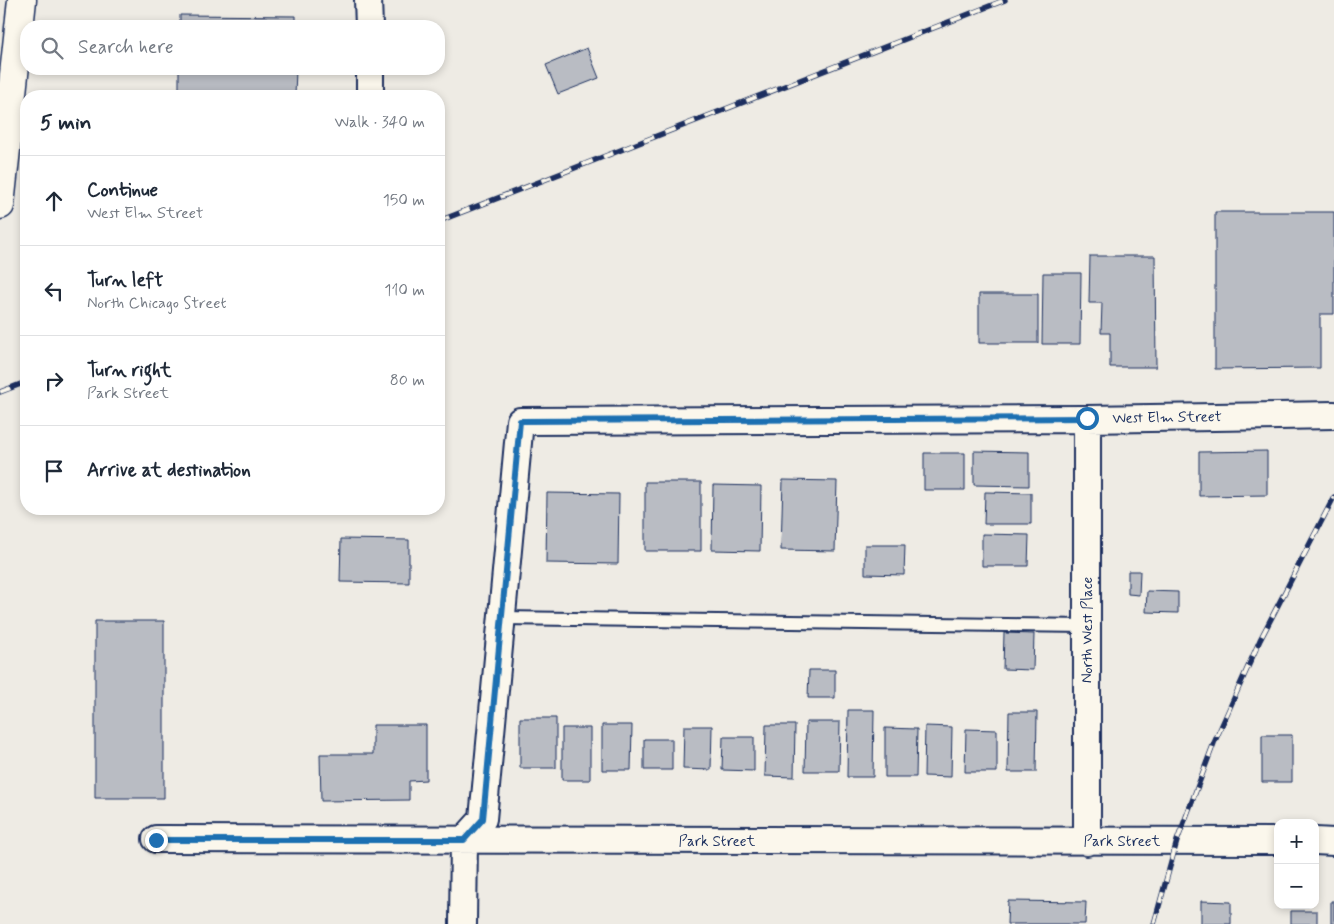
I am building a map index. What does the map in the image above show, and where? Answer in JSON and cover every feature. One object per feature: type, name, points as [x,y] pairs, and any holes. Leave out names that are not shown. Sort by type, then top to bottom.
[{"type":"main road","points":[[0,205],[22,0]]},
{"type":"street","points":[[368,0],[369,20]]},
{"type":"street","points":[[370,75],[370,90]]},
{"type":"street","name":"West Elm Street","points":[[502,618],[520,421],[1334,415]]},
{"type":"street","name":"North West Place","points":[[1087,418],[1087,842]]},
{"type":"street","points":[[463,924],[464,840],[483,819],[502,618]]},
{"type":"street","name":"Park Street","points":[[156,840],[1274,841]]},
{"type":"street","points":[[1319,841],[1334,842]]},
{"type":"lane","points":[[502,618],[1087,626]]},
{"type":"building","points":[[180,15],[296,16],[296,20],[180,20]]},
{"type":"building","points":[[587,48],[599,78],[558,94],[546,65]]},
{"type":"building","points":[[179,75],[296,75],[295,90],[179,90]]},
{"type":"building","points":[[1215,212],[1334,212],[1334,314],[1320,314],[1320,368],[1215,369]]},
{"type":"building","points":[[1090,256],[1155,256],[1156,367],[1110,367],[1110,333],[1101,333],[1102,303],[1089,303]]},
{"type":"building","points":[[1043,273],[1081,273],[1080,344],[1042,344]]},
{"type":"building","points":[[979,294],[1038,294],[1038,343],[979,343]]},
{"type":"building","points":[[974,451],[1029,452],[1029,486],[974,485]]},
{"type":"building","points":[[1267,451],[1267,495],[1199,496],[1199,452]]},
{"type":"building","points":[[924,453],[965,453],[965,490],[924,490]]},
{"type":"building","points":[[783,480],[837,481],[835,551],[781,550]]},
{"type":"building","points":[[645,482],[701,482],[701,551],[645,551]]},
{"type":"building","points":[[713,485],[761,486],[760,551],[712,550]]},
{"type":"building","points":[[985,492],[1031,493],[1031,524],[984,524]]},
{"type":"building","points":[[547,493],[619,494],[618,564],[546,563]]},
{"type":"building","points":[[982,534],[1029,535],[1028,566],[982,566]]},
{"type":"building","points":[[341,539],[409,540],[409,583],[340,582]]},
{"type":"building","points":[[865,545],[905,545],[904,575],[865,574]]},
{"type":"building","points":[[1128,571],[1140,571],[1139,595],[1128,594]]},
{"type":"building","points":[[1147,591],[1178,592],[1178,613],[1146,612]]},
{"type":"building","points":[[95,621],[164,621],[164,798],[95,798]]},
{"type":"building","points":[[1004,633],[1034,634],[1033,670],[1003,669]]},
{"type":"building","points":[[809,670],[835,670],[835,698],[808,698]]},
{"type":"building","points":[[848,710],[874,710],[873,777],[847,777]]},
{"type":"building","points":[[1009,712],[1037,712],[1036,772],[1008,772]]},
{"type":"building","points":[[520,718],[556,718],[556,768],[520,768]]},
{"type":"building","points":[[806,722],[840,722],[839,771],[805,771]]},
{"type":"building","points":[[373,725],[426,725],[426,780],[409,781],[409,800],[321,801],[320,754],[373,754]]},
{"type":"building","points":[[602,725],[632,725],[631,770],[602,770]]},
{"type":"building","points":[[766,725],[795,725],[794,777],[765,776]]},
{"type":"building","points":[[684,726],[712,726],[711,770],[683,769]]},
{"type":"building","points":[[925,726],[952,727],[951,777],[924,776]]},
{"type":"building","points":[[562,728],[590,728],[590,780],[562,780]]},
{"type":"building","points":[[885,728],[917,729],[916,777],[885,777]]},
{"type":"building","points":[[966,729],[997,730],[997,772],[965,772]]},
{"type":"building","points":[[1262,735],[1292,735],[1292,782],[1262,782]]},
{"type":"building","points":[[723,737],[754,737],[754,771],[722,770]]},
{"type":"building","points":[[644,739],[672,739],[672,770],[644,770]]},
{"type":"building","points":[[1008,901],[1086,902],[1085,924],[1007,924]]},
{"type":"building","points":[[1201,901],[1231,902],[1231,924],[1201,924]]},
{"type":"building","points":[[1331,901],[1334,901],[1334,924],[1331,924]]},
{"type":"building","points":[[1291,911],[1317,911],[1317,924],[1291,924]]},
{"type":"railway","points":[[445,219],[1005,0]]},
{"type":"railway","points":[[0,392],[20,384]]},
{"type":"railway","points":[[1154,924],[1177,841],[1214,743],[1260,640],[1334,497]]},
{"type":"route","points":[[156,840],[464,840],[483,819],[520,421],[1087,418]]}]
